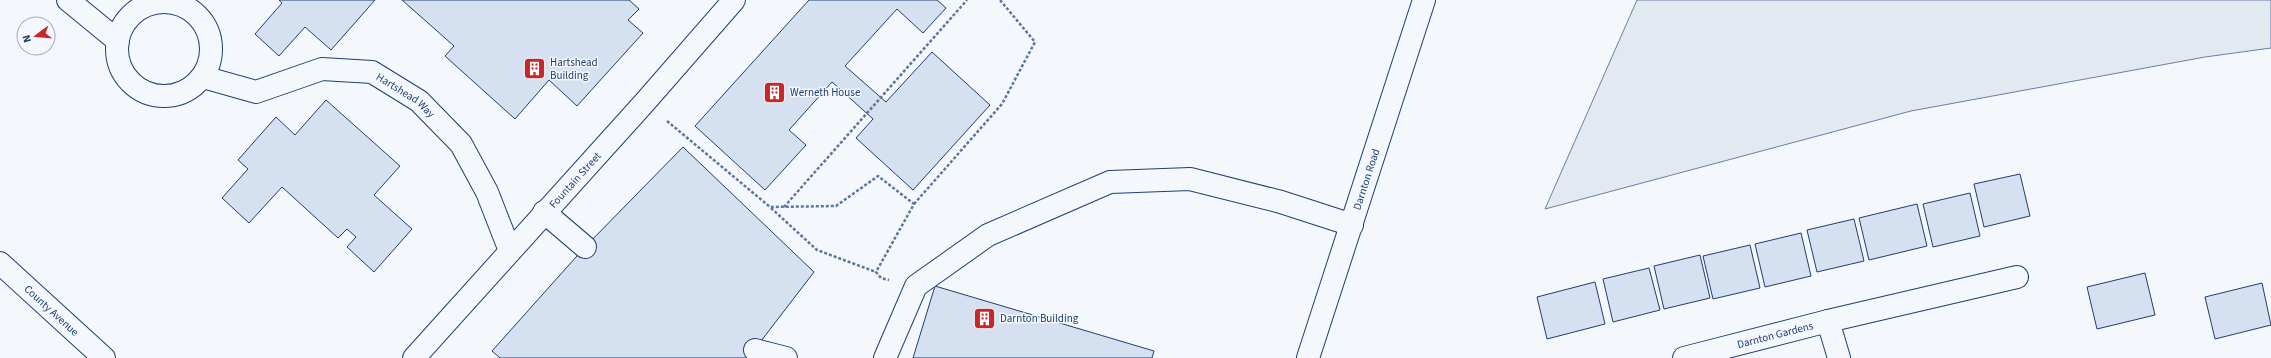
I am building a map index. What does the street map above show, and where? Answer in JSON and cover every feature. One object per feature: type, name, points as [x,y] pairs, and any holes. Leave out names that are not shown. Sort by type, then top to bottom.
[{"type":"street","points":[[68,0],[118,41]]},
{"type":"street","name":"Fountain Street","points":[[414,358],[544,212],[645,102],[734,0]]},
{"type":"street","name":"Darnton Road","points":[[1308,358],[1424,0]]},
{"type":"street","points":[[173,2],[188,8],[200,18],[208,31],[212,47],[210,62],[203,77],[192,88],[178,95],[162,97],[146,93],[132,85],[122,72],[117,57],[118,41],[122,27],[144,4],[173,2]]},
{"type":"street","name":"Hartshead Way","points":[[203,77],[256,92],[322,69],[372,72],[419,101],[461,144],[487,192],[510,251]]},
{"type":"street","points":[[885,358],[916,286],[988,235],[1110,182],[1190,179],[1281,202],[1352,225]]},
{"type":"street","points":[[544,212],[585,247]]},
{"type":"street","name":"County Avenue","points":[[0,263],[104,358]]},
{"type":"street","points":[[1828,321],[2017,277]]},
{"type":"street","name":"Darnton Gardens","points":[[1684,358],[1828,321],[1839,358]]},
{"type":"street","points":[[755,350],[786,358]]},
{"type":"path","points":[[784,207],[967,0]]},
{"type":"path","points":[[876,272],[914,204],[1002,104],[1035,42],[1000,0]]},
{"type":"path","points":[[645,102],[770,207],[817,250],[876,272],[881,278],[916,286]]},
{"type":"path","points":[[770,207],[836,206],[878,176],[914,204]]},
{"type":"shaded area","points":[[1637,0],[2271,0],[2271,48],[2205,57],[1911,111],[1545,209]]},
{"type":"building","points":[[279,0],[375,0],[331,50],[305,27],[279,56],[255,34],[282,3]]},
{"type":"building","name":"Hartshead Building","points":[[402,0],[629,0],[639,9],[628,20],[643,33],[577,106],[549,80],[515,119],[445,56],[454,46]]},
{"type":"building","name":"Werneth House","points":[[809,0],[937,0],[946,8],[923,33],[897,9],[845,66],[886,102],[932,52],[990,105],[913,190],[856,138],[873,119],[832,82],[789,130],[806,145],[765,190],[695,126]]},
{"type":"building","points":[[326,100],[400,166],[374,195],[412,229],[374,272],[347,247],[356,237],[347,229],[338,238],[282,187],[249,223],[222,198],[248,169],[238,160],[276,117],[295,135]]},
{"type":"building","points":[[683,147],[814,272],[748,358],[500,358],[492,351],[585,247]]},
{"type":"building","points":[[2020,174],[2030,216],[1984,227],[1974,184]]},
{"type":"building","points":[[1970,193],[1980,236],[1933,247],[1923,204]]},
{"type":"building","points":[[1917,204],[1927,246],[1869,260],[1859,218]]},
{"type":"building","points":[[1854,219],[1864,261],[1817,272],[1807,230]]},
{"type":"building","points":[[1801,233],[1811,276],[1765,287],[1755,244]]},
{"type":"building","points":[[1750,245],[1760,288],[1713,299],[1703,256]]},
{"type":"building","points":[[1700,255],[1710,298],[1664,309],[1654,266]]},
{"type":"building","points":[[1649,268],[1660,310],[1613,322],[1603,279]]},
{"type":"building","points":[[2145,273],[2155,315],[2097,329],[2087,287]]},
{"type":"building","points":[[1595,282],[1605,324],[1547,339],[1537,297]]},
{"type":"building","points":[[2262,283],[2271,325],[2215,339],[2205,297]]},
{"type":"building","name":"Darnton Building","points":[[935,286],[1154,351],[1152,358],[913,358]]},
{"type":"place","name":"Hartshead Building","points":[[535,68]]},
{"type":"place","name":"Werneth House","points":[[774,92]]},
{"type":"place","name":"Darnton Building","points":[[985,318]]}]
